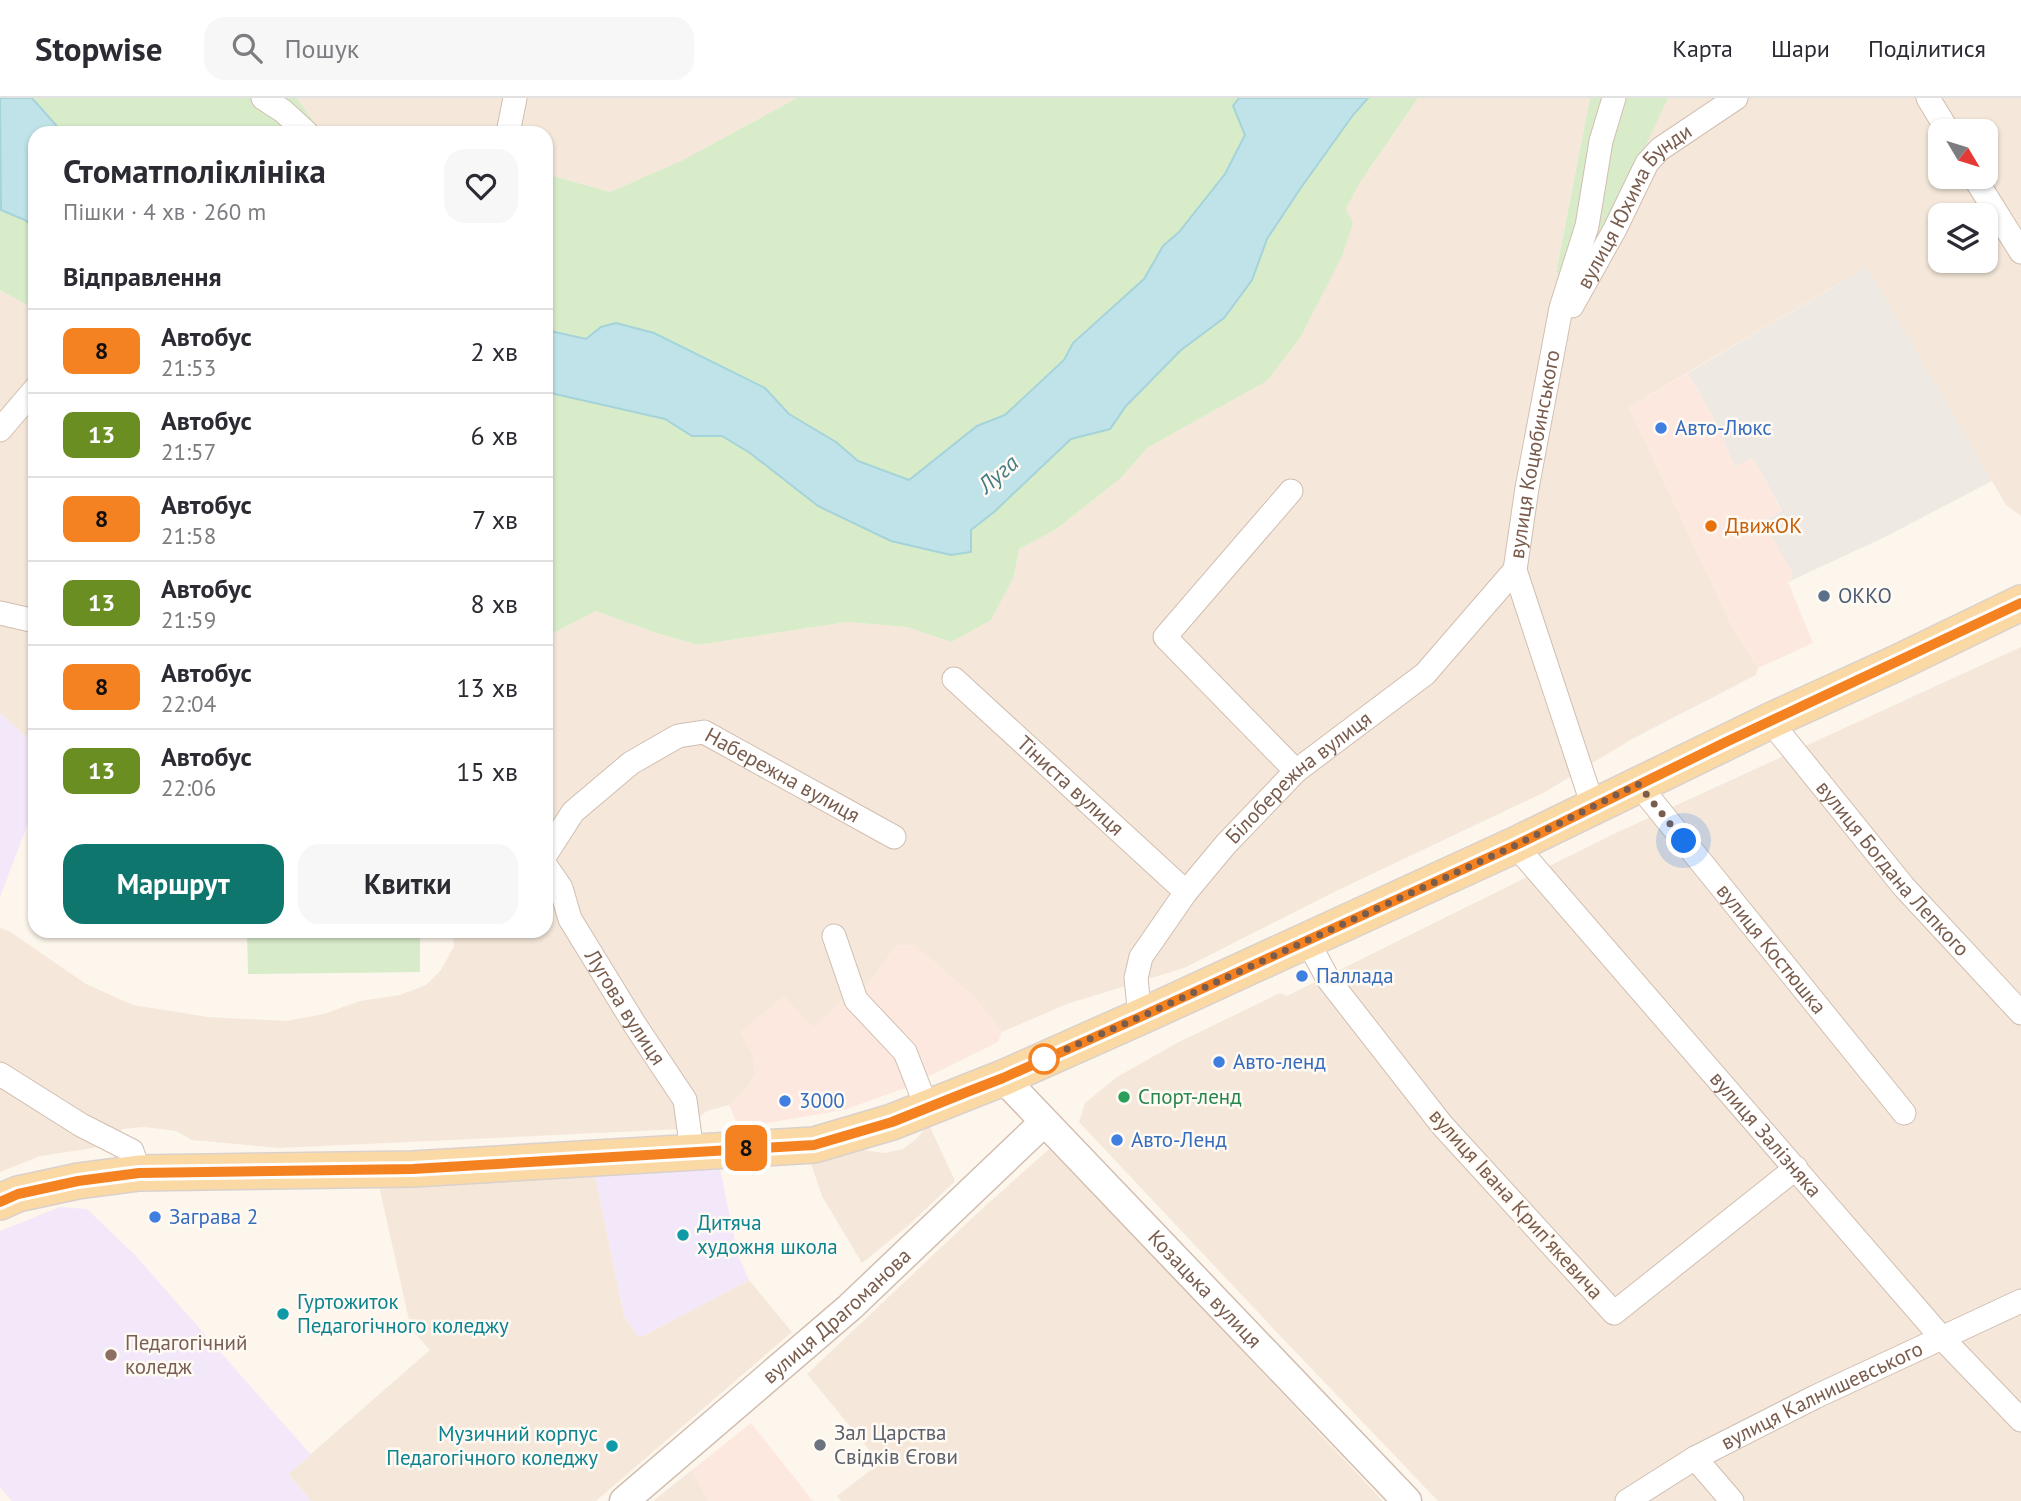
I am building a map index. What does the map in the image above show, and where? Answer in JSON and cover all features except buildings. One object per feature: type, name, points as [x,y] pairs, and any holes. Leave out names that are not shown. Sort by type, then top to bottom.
[{"type":"main road","points":[[0,1202],[18,1194],[78,1181],[139,1173],[413,1169],[814,1145],[892,1122],[1003,1078],[1516,845],[1638,784],[2021,603]]},
{"type":"street","points":[[263,98],[299,126]]},
{"type":"street","points":[[509,126],[515,98]]},
{"type":"street","name":"вулиця Коцюбинського","points":[[1593,806],[1515,570],[1555,336],[1587,226],[1601,141],[1614,98]]},
{"type":"street","name":"вулиця Юхима Бунди","points":[[1555,336],[1615,229],[1647,163],[1660,149],[1736,98]]},
{"type":"street","points":[[1928,98],[1941,119]]},
{"type":"street","points":[[1982,189],[2021,252]]},
{"type":"street","points":[[0,430],[28,397]]},
{"type":"street","points":[[1291,491],[1166,637],[1296,771]]},
{"type":"street","name":"Білобережна вулиця","points":[[1140,1017],[1136,978],[1141,957],[1186,892],[1226,844],[1296,771],[1424,674],[1515,570]]},
{"type":"street","points":[[0,613],[28,619]]},
{"type":"street","name":"Тіниста вулиця","points":[[954,679],[1186,892]]},
{"type":"street","name":"вулиця Богдана Лепкого","points":[[1770,721],[1904,887],[2021,1013]]},
{"type":"street","name":"Набережна вулиця","points":[[553,843],[573,812],[631,763],[678,736],[704,732],[894,837]]},
{"type":"street","name":"вулиця Костюшка","points":[[1638,784],[1904,1114]]},
{"type":"street","name":"вулиця Залізняка","points":[[1516,845],[1941,1337],[2021,1420]]},
{"type":"street","name":"Лугова вулиця","points":[[553,876],[561,888],[570,919],[635,1026],[685,1100],[692,1151]]},
{"type":"street","points":[[834,936],[856,1000],[905,1052],[927,1108]]},
{"type":"street","name":"вулиця Івана Крипʼякевича","points":[[1307,940],[1328,979],[1442,1125],[1614,1313],[1797,1168]]},
{"type":"street","points":[[0,1074],[81,1125],[132,1151],[139,1173]]},
{"type":"street","name":"Козацька вулиця","points":[[1003,1078],[1407,1501]]},
{"type":"street","name":"вулиця Драгоманова","points":[[624,1501],[850,1307],[1044,1122]]},
{"type":"street","name":"вулиця Калнишевського","points":[[1628,1501],[1695,1458],[1815,1397],[2021,1301]]},
{"type":"street","points":[[1695,1458],[1732,1501]]},
{"type":"shaded area","points":[[297,98],[797,98],[683,160],[610,192],[553,176],[553,126],[317,126]]},
{"type":"shaded area","points":[[1418,98],[1590,98],[1556,271],[1628,181],[1668,98],[2021,98],[2021,516],[2006,505],[1867,267],[1629,407],[1732,626],[1758,668],[1756,675],[1632,739],[1545,792],[1334,892],[1184,968],[1067,1004],[1002,1032],[972,995],[915,946],[897,945],[863,991],[843,999],[814,1028],[784,997],[741,1032],[753,1054],[755,1074],[746,1090],[729,1105],[707,1111],[682,1129],[280,1148],[192,1140],[176,1131],[144,1127],[123,1129],[94,1148],[40,1156],[0,1172],[0,928],[9,931],[86,984],[133,1005],[208,1017],[286,1021],[324,1014],[360,1001],[400,995],[426,985],[441,970],[454,946],[453,938],[553,938],[553,633],[596,611],[698,645],[847,622],[907,627],[951,642],[1014,576],[1019,549],[1055,530],[1121,478],[1147,448],[1267,381],[1300,338],[1346,209],[1359,184]]},
{"type":"shaded area","points":[[1867,267],[1992,481],[1885,537],[1788,582],[1793,575],[1764,521],[1782,511],[1753,458],[1735,467],[1713,417],[1688,373]]},
{"type":"shaded area","points":[[0,290],[28,305],[28,739],[0,713]]},
{"type":"shaded area","points":[[1688,373],[1713,417],[1735,467],[1753,458],[1782,512],[1765,521],[1793,575],[1788,582],[1813,643],[1758,668],[1732,626],[1629,407]]},
{"type":"shaded area","points":[[2021,647],[2021,1501],[1438,1501],[1079,1122],[1085,1103],[1117,1077],[1177,1043],[1280,993],[1287,996],[1618,832]]},
{"type":"shaded area","points":[[0,713],[28,739],[28,823],[0,897]]},
{"type":"shaded area","points":[[897,945],[915,946],[972,995],[1002,1032],[998,1042],[905,1088],[844,1110],[739,1128],[729,1105],[746,1090],[755,1074],[753,1054],[741,1032],[784,997],[814,1027],[843,999],[863,991]]},
{"type":"shaded area","points":[[929,1125],[955,1181],[910,1224],[862,1263],[822,1196],[811,1164],[864,1150],[884,1153],[903,1149]]},
{"type":"shaded area","points":[[1049,1149],[1383,1501],[841,1501],[837,1496],[880,1463],[807,1374]]},
{"type":"shaded area","points":[[720,1169],[738,1255],[749,1280],[639,1338],[624,1316],[595,1174]]},
{"type":"shaded area","points":[[595,1174],[624,1316],[639,1338],[749,1280],[792,1332],[596,1501],[311,1501],[288,1474],[430,1350],[411,1329],[379,1186]]},
{"type":"shaded area","name":"Педагогічний коледж","points":[[60,1207],[87,1209],[135,1255],[311,1455],[288,1474],[311,1501],[12,1501],[0,1487],[0,1231]]},
{"type":"shaded area","points":[[751,1423],[813,1501],[709,1501],[692,1470]]},
{"type":"shaded area","points":[[692,1470],[709,1501],[653,1501]]},
{"type":"green space","points":[[32,98],[297,98],[317,126],[57,126]]},
{"type":"green space","points":[[797,98],[1239,98],[1233,107],[1245,135],[1225,174],[1179,232],[1163,246],[1144,279],[1073,343],[1064,360],[1005,415],[977,426],[909,480],[858,461],[836,442],[789,414],[765,388],[601,327],[586,339],[553,332],[553,176],[610,192],[683,160]]},
{"type":"green space","points":[[1368,98],[1418,98],[1359,184],[1346,209],[1353,223],[1342,256],[1300,338],[1267,381],[1147,448],[1121,478],[1055,530],[1019,549],[1014,576],[991,620],[951,642],[907,627],[847,622],[698,645],[596,611],[553,633],[553,394],[665,419],[692,436],[722,436],[750,453],[818,506],[891,541],[951,555],[971,531],[1071,439],[1110,429],[1126,406],[1181,350],[1224,318],[1252,280],[1267,239],[1353,115]]},
{"type":"green space","points":[[1590,98],[1668,98],[1584,277],[1556,272]]},
{"type":"green space","points":[[0,207],[1,210],[28,222],[28,305],[0,290]]},
{"type":"green space","points":[[247,938],[420,938],[420,972],[248,974]]},
{"type":"water","points":[[0,98],[32,98],[57,126],[28,126],[28,222],[1,210]]},
{"type":"water","name":"Луга","points":[[1239,98],[1368,98],[1353,115],[1267,239],[1252,280],[1224,318],[1181,350],[1126,406],[1110,429],[1071,439],[994,512],[971,530],[971,552],[951,555],[891,541],[818,506],[750,453],[722,436],[692,436],[665,419],[553,394],[553,332],[586,339],[601,327],[616,323],[654,333],[765,388],[789,414],[836,442],[858,461],[909,480],[977,426],[1005,415],[1064,360],[1073,343],[1144,279],[1163,246],[1179,232],[1225,174],[1245,135],[1233,106]]},
{"type":"bus line","name":"8","points":[[0,1202],[18,1194],[78,1181],[139,1173],[413,1169],[814,1145],[892,1122],[1003,1078],[1516,845],[1726,742],[2021,603]]},
{"type":"place","name":"Авто-Люкс","points":[[1661,428]]},
{"type":"place","name":"ДвижОК","points":[[1711,526]]},
{"type":"place","name":"ОККО","points":[[1824,596]]},
{"type":"place","name":"Паллада","points":[[1302,976]]},
{"type":"place","name":"Авто-ленд","points":[[1219,1062]]},
{"type":"place","name":"Спорт-ленд","points":[[1124,1097]]},
{"type":"place","name":"3000","points":[[785,1101]]},
{"type":"place","name":"Авто-Ленд","points":[[1117,1140]]},
{"type":"place","name":"Заграва 2","points":[[155,1217]]},
{"type":"place","name":"Дитяча художня школа","points":[[683,1235]]},
{"type":"place","name":"Гуртожиток Педагогічного коледжу","points":[[283,1314]]},
{"type":"place","name":"Педагогічний коледж","points":[[111,1355]]},
{"type":"place","name":"Зал Царства Свідків Єгови","points":[[820,1445]]},
{"type":"place","name":"Музичний корпус Педагогічного коледжу","points":[[612,1446]]},
{"type":"route","points":[[1044,1059],[1516,845],[1638,784],[1684,841]]}]
